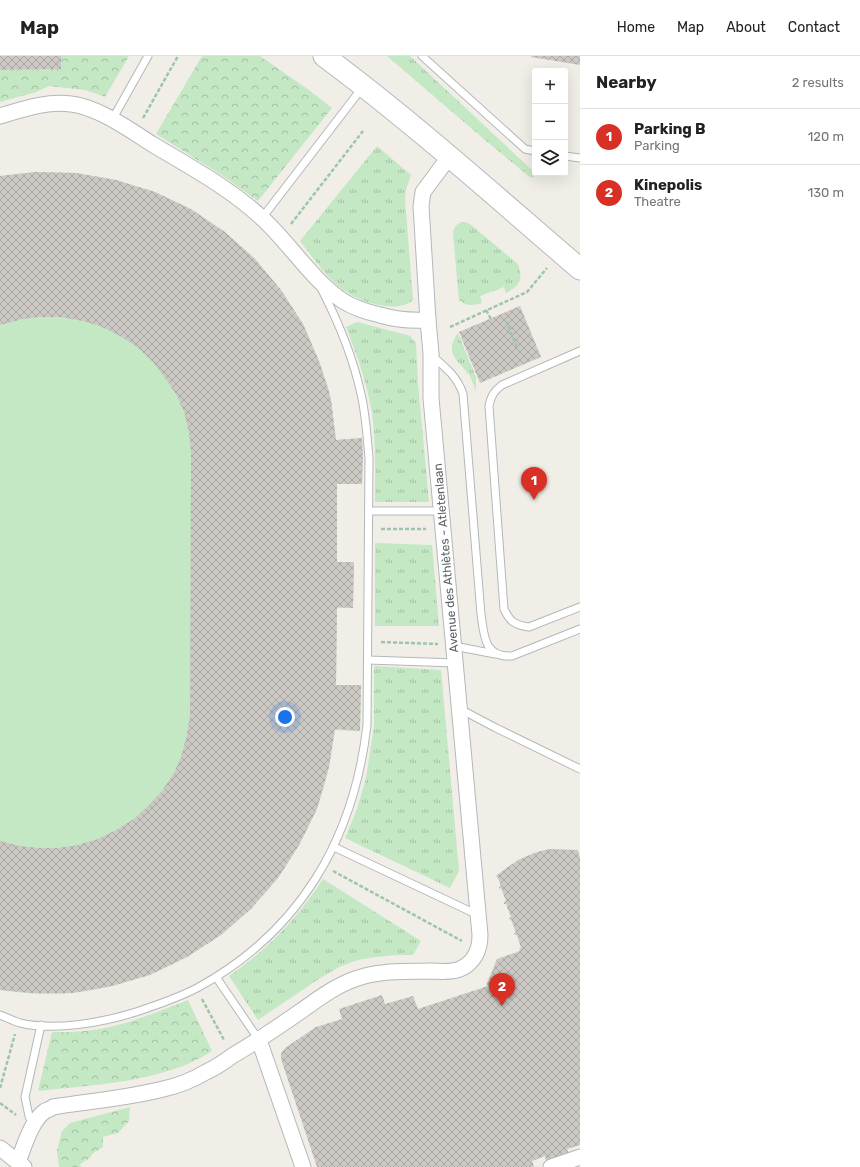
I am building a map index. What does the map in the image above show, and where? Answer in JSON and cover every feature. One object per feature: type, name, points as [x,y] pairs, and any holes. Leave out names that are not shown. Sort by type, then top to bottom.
[{"type":"street","points":[[324,56],[363,86],[580,269]]},
{"type":"street","points":[[0,116],[42,104],[73,104],[88,108],[112,120],[213,180],[262,218],[313,273],[330,290],[344,301],[356,307],[392,318],[410,321],[428,320]]},
{"type":"street","name":"Avenue des Athlètes - Atletenlaan","points":[[259,1040],[327,993],[355,979],[369,974],[385,972],[452,971],[464,967],[474,959],[479,947],[479,916],[456,663],[448,645],[441,511],[431,398],[431,354],[421,199],[428,184],[449,158]]},
{"type":"street","points":[[0,1148],[21,1164],[33,1125],[38,1117],[45,1111],[53,1107],[146,1093],[168,1088],[207,1072],[259,1040],[303,1167]]},
{"type":"street","points":[[551,1167],[580,1157]]},
{"type":"lane","points":[[112,120],[148,56]]},
{"type":"lane","points":[[422,56],[525,149],[532,150]]},
{"type":"lane","points":[[262,218],[363,86]]},
{"type":"lane","points":[[568,156],[580,158]]},
{"type":"lane","points":[[0,1015],[18,1022],[41,1025],[71,1025],[119,1018],[169,1000],[216,977],[249,953],[270,935],[305,894],[334,847],[346,819],[353,798],[363,756],[367,725],[369,458],[366,425],[356,372],[340,330],[313,273]]},
{"type":"lane","points":[[580,351],[502,385],[495,390],[490,398],[489,406],[504,608],[507,616],[513,623],[529,628],[580,607]]},
{"type":"lane","points":[[431,354],[455,377],[460,384],[463,394],[483,633],[488,647],[501,655]]},
{"type":"lane","points":[[369,511],[441,511]]},
{"type":"lane","points":[[448,645],[512,656],[580,629]]},
{"type":"lane","points":[[368,660],[456,663]]},
{"type":"lane","points":[[460,709],[580,769]]},
{"type":"lane","points":[[334,847],[479,916]]},
{"type":"lane","points":[[216,977],[259,1040]]},
{"type":"lane","points":[[33,1125],[29,1116],[25,1097],[41,1025]]},
{"type":"path","points":[[134,133],[178,56]]},
{"type":"path","points":[[281,237],[363,131]]},
{"type":"path","points":[[450,327],[527,292],[547,268]]},
{"type":"path","points":[[486,310],[491,319]]},
{"type":"path","points":[[506,321],[518,349]]},
{"type":"path","points":[[369,529],[433,529]]},
{"type":"path","points":[[368,641],[448,645]]},
{"type":"path","points":[[323,866],[465,943]]},
{"type":"path","points":[[196,988],[226,1044]]},
{"type":"path","points":[[0,1088],[18,1022]]},
{"type":"path","points":[[0,1103],[19,1117]]},
{"type":"green space","points":[[61,56],[129,56],[105,97],[85,90],[49,86],[36,92],[0,102],[0,70],[61,69]]},
{"type":"green space","points":[[202,56],[260,56],[332,108],[258,201],[223,176],[156,134]]},
{"type":"green space","points":[[387,56],[410,56],[532,170],[532,176],[534,177],[531,178]]},
{"type":"green space","points":[[377,146],[411,175],[406,190],[405,199],[413,300],[399,306],[384,306],[369,303],[345,291],[317,264],[300,241]]},
{"type":"green space","points":[[36,172],[76,173],[116,180],[155,192],[225,232],[255,259],[281,290],[303,324],[319,361],[328,388],[336,440],[362,438],[362,484],[337,484],[337,562],[354,562],[353,608],[337,608],[336,685],[361,685],[360,731],[335,730],[323,790],[299,846],[276,879],[250,909],[220,935],[187,956],[151,974],[113,986],[73,993],[55,994],[0,990],[0,176]]},
{"type":"green space","points":[[465,222],[470,224],[518,264],[520,274],[520,281],[511,290],[506,293],[504,287],[480,296],[482,303],[474,305],[469,305],[459,301],[453,233],[454,228],[457,225]]},
{"type":"green space","points":[[357,322],[411,336],[416,343],[418,383],[429,502],[375,502],[375,446],[372,413],[361,369],[346,327]]},
{"type":"green space","points":[[458,333],[476,377],[476,391],[470,376],[457,361],[452,351],[454,340]]},
{"type":"green space","points":[[375,543],[432,545],[439,626],[375,626]]},
{"type":"green space","points":[[374,666],[441,670],[459,871],[450,888],[345,838],[357,809],[366,778],[374,726]]},
{"type":"green space","points":[[323,879],[421,941],[413,955],[369,958],[341,966],[258,1020],[229,976],[257,955],[281,932],[303,908]]},
{"type":"green space","points":[[188,1000],[212,1051],[194,1061],[151,1076],[105,1084],[38,1091],[52,1032],[86,1031],[112,1026],[138,1019]]},
{"type":"green space","points":[[130,1107],[129,1121],[118,1133],[103,1137],[103,1147],[80,1164],[81,1167],[59,1167],[57,1150],[62,1131],[70,1123]]},
{"type":"building","points":[[0,56],[61,56],[61,69],[0,70]]},
{"type":"building","points":[[580,56],[580,65],[531,57]]},
{"type":"building","points":[[36,172],[76,173],[116,180],[155,192],[191,209],[225,232],[255,259],[281,290],[303,324],[319,361],[328,388],[336,440],[362,438],[363,456],[362,484],[337,484],[337,562],[354,562],[353,608],[337,607],[336,685],[361,685],[360,731],[335,729],[329,767],[317,809],[299,845],[278,878],[251,909],[221,935],[187,957],[150,975],[112,986],[72,993],[31,993],[0,990],[0,841],[20,846],[58,848],[78,845],[98,839],[134,819],[163,790],[174,773],[181,757],[187,735],[190,715],[191,453],[189,432],[184,412],[176,394],[152,361],[137,347],[100,326],[60,317],[23,319],[0,325],[0,176]]},
{"type":"building","points":[[520,306],[541,357],[480,383],[459,332]]},
{"type":"building","points":[[549,849],[578,850],[580,859],[580,1145],[567,1149],[569,1154],[546,1161],[545,1156],[532,1161],[534,1167],[317,1167],[281,1059],[281,1053],[285,1048],[316,1027],[342,1019],[339,1009],[382,995],[385,1004],[413,996],[418,1009],[488,986],[487,984],[497,959],[520,951],[519,949],[521,948],[517,935],[514,933],[516,933],[511,919],[510,920],[509,918],[511,917],[506,904],[504,904],[506,901],[501,888],[499,889],[499,886],[501,886],[496,876],[518,860],[534,853]]},
{"type":"place","name":"Parking B","points":[[534,500]]},
{"type":"place","name":"Kinepolis","points":[[502,1006]]}]
